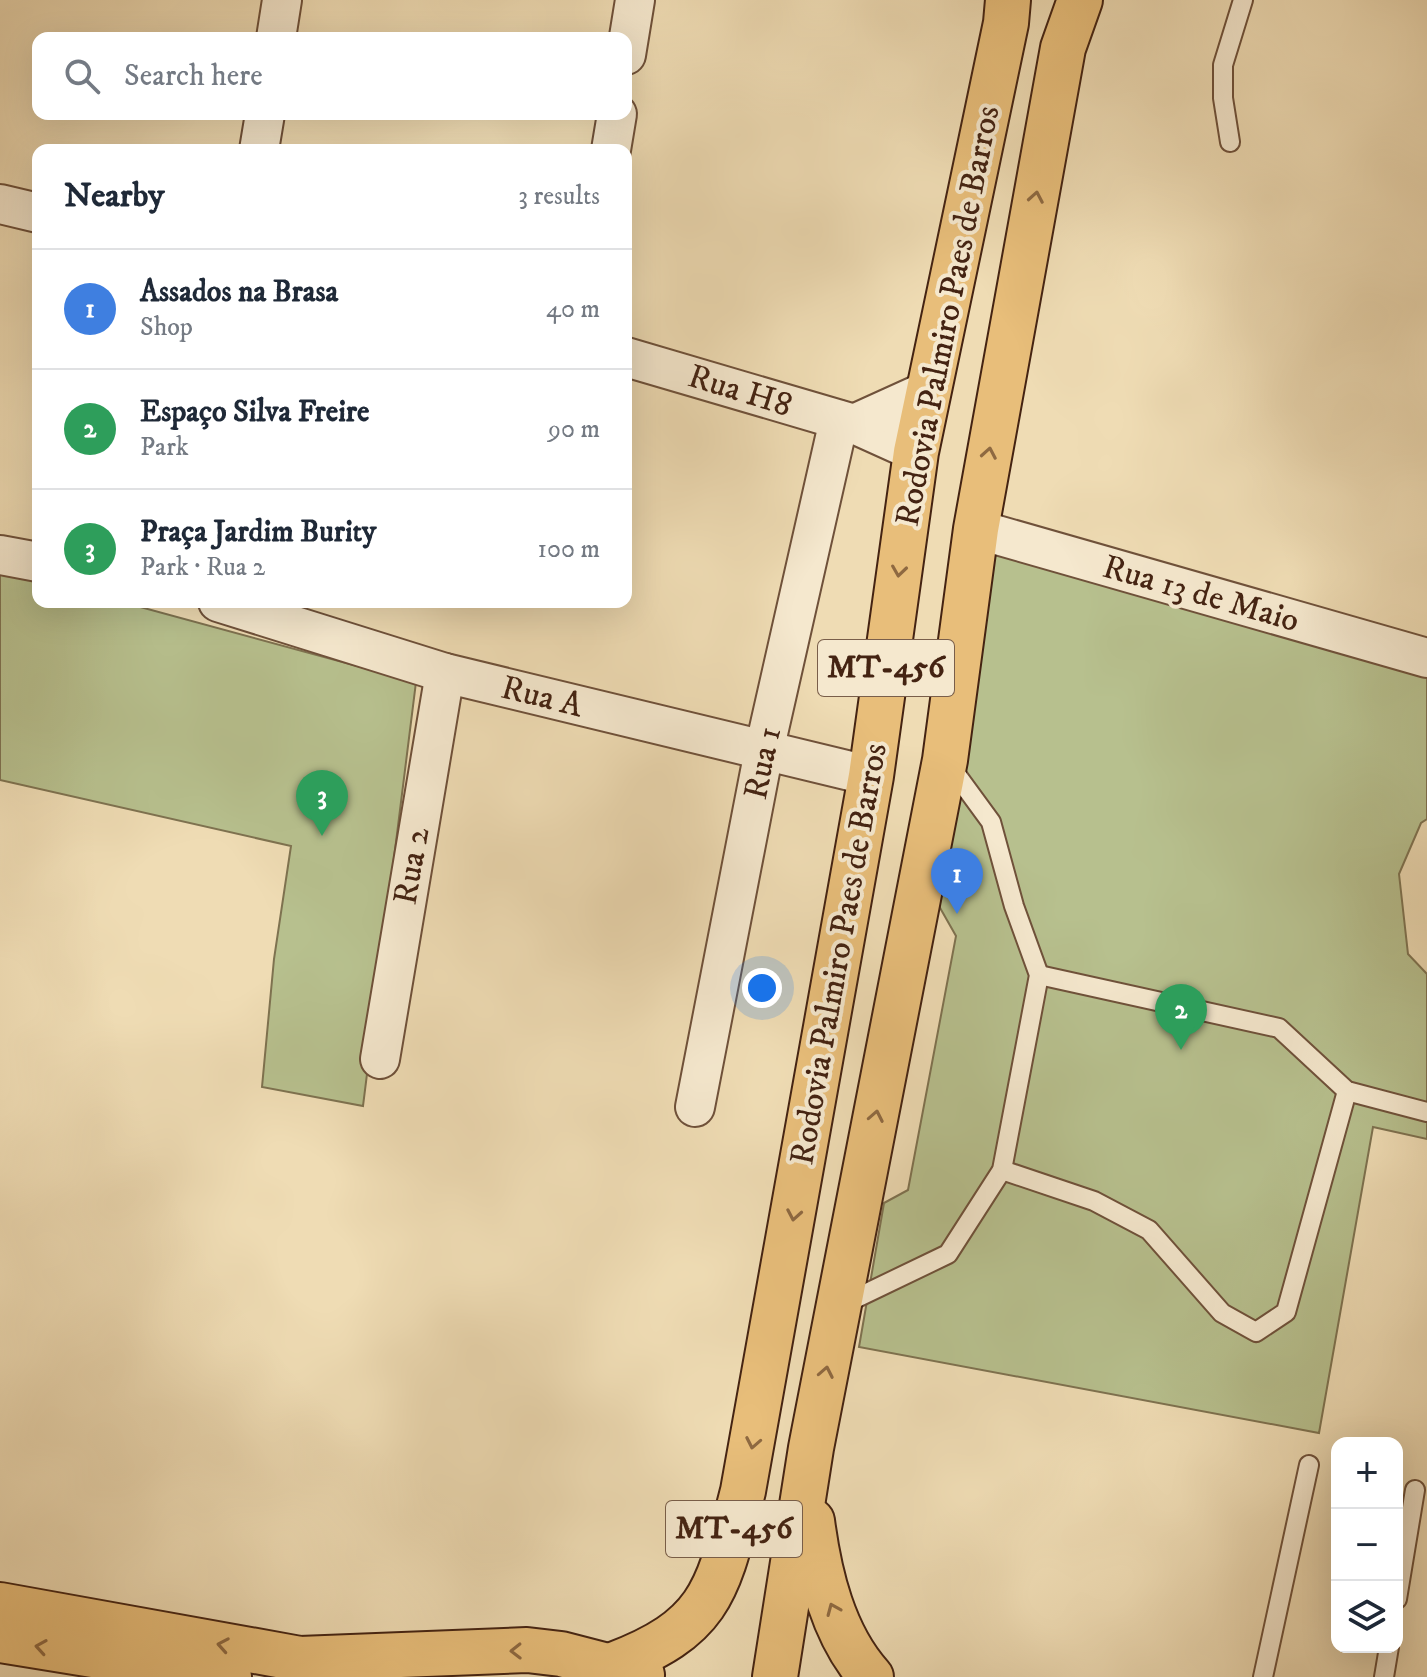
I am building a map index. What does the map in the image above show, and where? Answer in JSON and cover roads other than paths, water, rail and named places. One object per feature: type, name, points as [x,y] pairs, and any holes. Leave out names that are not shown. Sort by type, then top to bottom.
[{"type":"main road","name":"Rodovia Palmiro Paes de Barros","points":[[630,1671],[652,1649],[692,1621],[706,1604],[717,1582],[743,1491],[871,776],[916,452],[1006,23],[1008,0]]},
{"type":"main road","name":"Rodovia Palmiro Paes de Barros","points":[[775,1677],[811,1448],[945,760],[976,529],[1063,48],[1080,0]]},
{"type":"main road","name":"MT-456","points":[[811,1448],[811,1515],[817,1560],[827,1595],[847,1642],[871,1677]]},
{"type":"main road","points":[[0,1605],[300,1659],[423,1665],[527,1650],[561,1654],[630,1671]]},
{"type":"main road","points":[[0,1640],[229,1677]]},
{"type":"street","points":[[277,32],[282,0]]},
{"type":"street","points":[[630,32],[635,0]]},
{"type":"street","points":[[260,144],[264,120]]},
{"type":"street","points":[[612,144],[616,120]]},
{"type":"street","points":[[0,204],[32,212]]},
{"type":"street","name":"Rua H8","points":[[632,359],[846,422],[916,452]]},
{"type":"street","points":[[846,422],[929,390]]},
{"type":"street","name":"Rua 1","points":[[695,1107],[764,751],[846,422]]},
{"type":"street","name":"Rua 13 de Maio","points":[[976,529],[1427,658]]},
{"type":"street","points":[[0,555],[32,561]]},
{"type":"street","name":"Rua A","points":[[237,608],[445,673],[871,776]]},
{"type":"street","name":"Rua 2","points":[[380,1059],[445,673]]},
{"type":"lane","points":[[1230,142],[1223,98],[1223,65],[1243,0]]},
{"type":"lane","points":[[838,1307],[948,1254],[1002,1170],[1039,975],[1014,906],[991,822],[945,760]]},
{"type":"lane","points":[[1039,975],[1279,1028],[1347,1091],[1427,1112]]},
{"type":"lane","points":[[1002,1170],[1094,1201],[1149,1230],[1222,1313],[1256,1332],[1286,1312],[1347,1091]]},
{"type":"lane","points":[[1263,1677],[1309,1465]]},
{"type":"lane","points":[[1400,1581],[1415,1490]]},
{"type":"lane","points":[[1384,1677],[1388,1653]]},
{"type":"place","name":"Praça Jardim Burity","points":[[322,836]]},
{"type":"place","name":"Assados na Brasa","points":[[957,914]]},
{"type":"place","name":"Espaço Silva Freire","points":[[1181,1050]]}]
